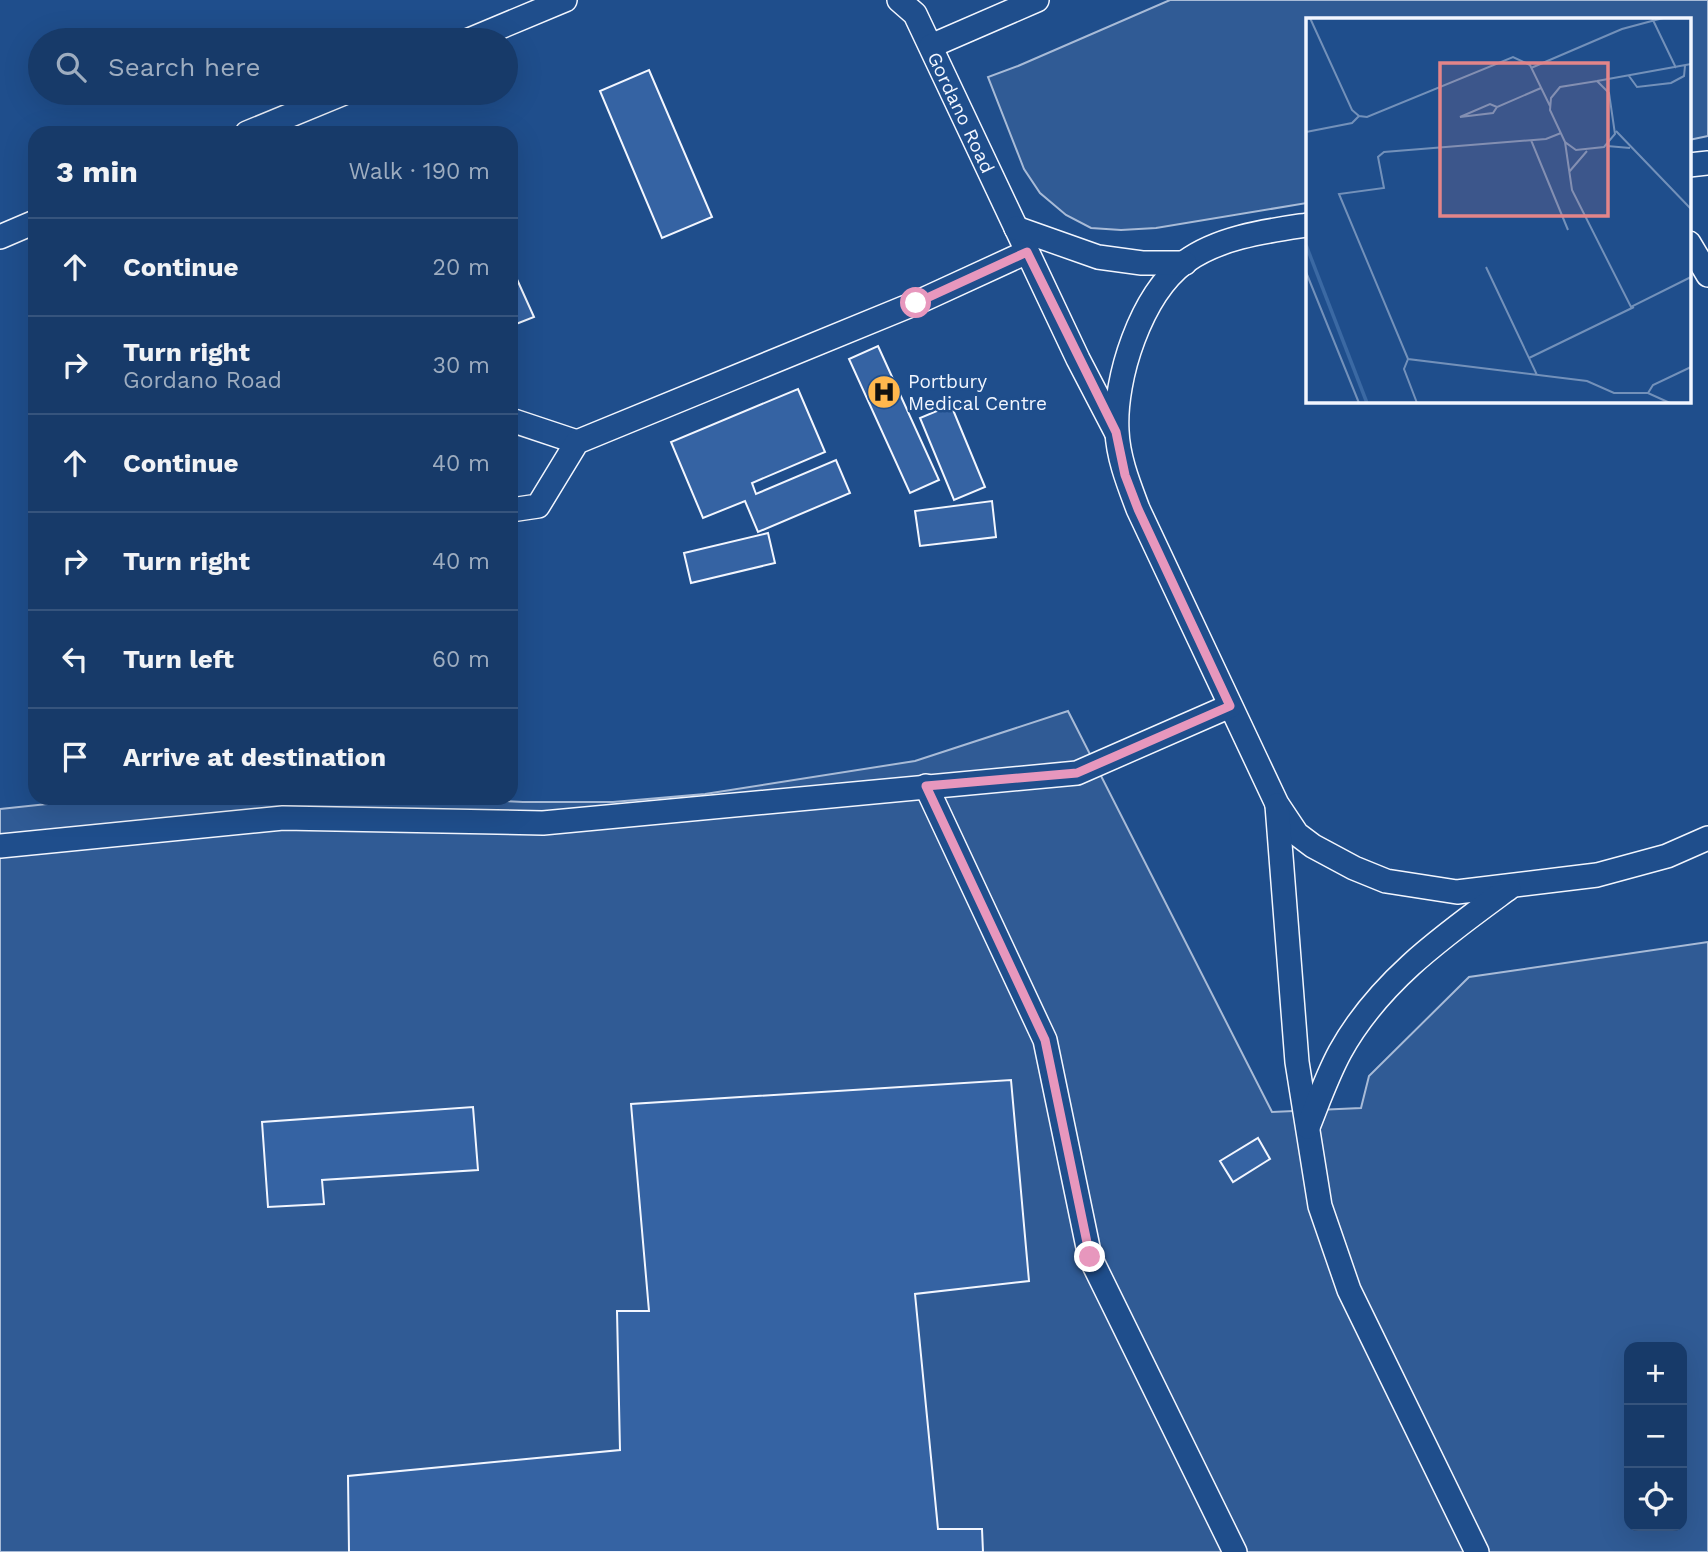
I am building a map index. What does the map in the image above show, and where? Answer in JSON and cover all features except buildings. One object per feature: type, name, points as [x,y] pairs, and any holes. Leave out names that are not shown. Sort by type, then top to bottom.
[{"type":"lane","points":[[498,28],[565,0]]},
{"type":"lane","name":"Gordano Road","points":[[900,0],[915,14],[1027,252],[1116,432]]},
{"type":"lane","points":[[931,46],[1037,0]]},
{"type":"lane","points":[[264,126],[315,105]]},
{"type":"lane","points":[[1690,165],[1708,163]]},
{"type":"lane","points":[[0,237],[28,225]]},
{"type":"lane","points":[[1306,225],[1226,242],[1185,262],[1155,298],[1135,337],[1121,384],[1116,432],[1125,475],[1138,509],[1277,804],[1297,834],[1313,846],[1354,868],[1386,881],[1457,892],[1597,875],[1667,856],[1707,840]]},
{"type":"lane","points":[[1016,229],[1098,257],[1142,263],[1185,262]]},
{"type":"lane","points":[[1690,245],[1708,275]]},
{"type":"lane","points":[[518,509],[538,506],[577,442],[916,303],[1027,252]]},
{"type":"lane","points":[[518,422],[577,442]]},
{"type":"lane","points":[[0,846],[283,818],[543,823],[1077,773],[1230,706]]},
{"type":"lane","points":[[926,786],[1045,1040],[1090,1257],[1235,1552]]},
{"type":"lane","points":[[1277,804],[1297,1062],[1320,1206],[1349,1290],[1477,1552]]},
{"type":"lane","points":[[1308,1128],[1340,1052],[1374,1000],[1406,968],[1512,886]]},
{"type":"shaded area","points":[[1170,0],[1708,0],[1708,136],[1690,140],[1690,18],[1306,18],[1306,203],[1156,228],[1091,228],[1066,215],[1040,193],[1024,169],[988,77]]},
{"type":"shaded area","points":[[1068,711],[1272,1112],[1361,1108],[1369,1076],[1469,977],[1708,942],[1708,1552],[0,1552],[0,809],[38,805],[518,805],[518,802],[613,802],[705,794],[915,761]]},
{"type":"place","name":"Portbury Medical Centre","points":[[884,392]]},
{"type":"route","points":[[916,303],[1027,252],[1116,432],[1125,475],[1138,509],[1230,706],[1077,773],[926,786],[1045,1040],[1090,1257]]}]
